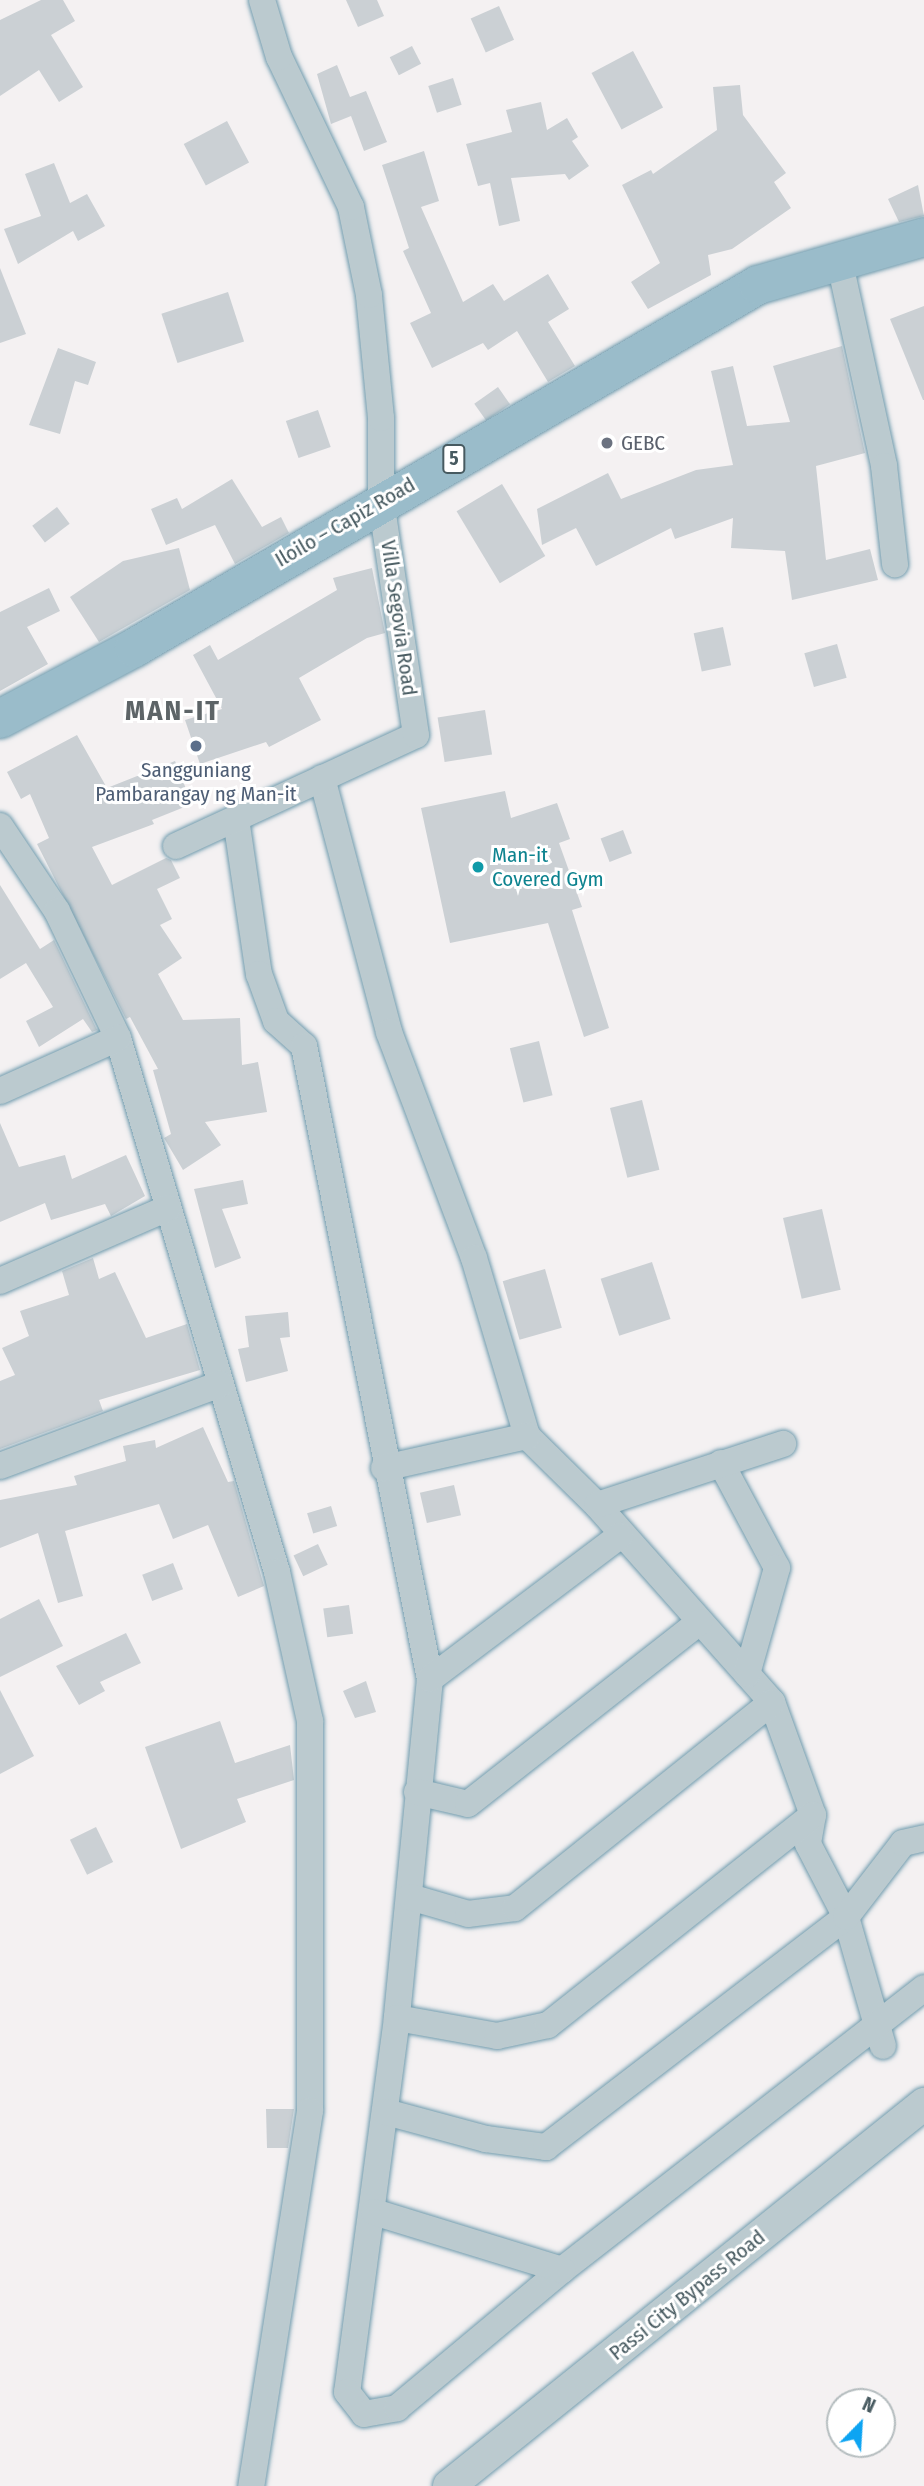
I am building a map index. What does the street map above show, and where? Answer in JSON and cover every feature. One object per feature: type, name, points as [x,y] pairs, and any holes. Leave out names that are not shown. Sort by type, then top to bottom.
[{"type":"highway","name":"Iloilo – Capiz Road","points":[[0,719],[134,648],[381,501],[758,285],[839,259],[924,237]]},
{"type":"street","name":"Villa Segovia Road","points":[[262,0],[279,57],[351,207],[369,295],[380,418],[381,501],[416,735],[322,778]]},
{"type":"street","points":[[839,259],[884,466],[895,564]]},
{"type":"street","points":[[176,846],[322,778],[389,1032],[474,1258],[527,1436],[597,1505],[620,1536],[772,1702],[813,1815],[808,1844],[846,1917],[880,2035]]},
{"type":"street","points":[[236,820],[259,974],[276,1021],[304,1046],[384,1468],[430,1679],[397,2018],[374,2212],[347,2392],[364,2414],[397,2408],[562,2270],[880,2035],[924,1988]]},
{"type":"street","points":[[0,826],[57,911],[118,1038],[299,1658],[310,1721],[313,1786],[310,2110],[251,2486]]},
{"type":"street","points":[[0,1090],[118,1038]]},
{"type":"street","points":[[0,1281],[168,1208]]},
{"type":"street","points":[[0,1466],[220,1384]]},
{"type":"street","points":[[384,1468],[527,1436]]},
{"type":"street","points":[[597,1505],[783,1444]]},
{"type":"street","points":[[721,1463],[776,1568],[747,1674]]},
{"type":"street","points":[[430,1679],[620,1536]]},
{"type":"street","points":[[417,1792],[468,1804],[699,1622]]},
{"type":"street","points":[[410,1897],[467,1914],[515,1908],[772,1702]]},
{"type":"street","points":[[397,2018],[497,2036],[548,2025],[813,1815]]},
{"type":"street","points":[[386,2112],[486,2139],[546,2147],[846,1917],[904,1843],[924,1838]]},
{"type":"street","name":"Passi City Bypass Road","points":[[449,2486],[924,2104]]},
{"type":"street","points":[[374,2212],[562,2270]]},
{"type":"building","points":[[41,0],[63,0],[75,21],[51,35],[83,87],[59,102],[39,70],[0,96],[0,20]]},
{"type":"building","points":[[346,0],[377,0],[384,16],[358,27]]},
{"type":"building","points":[[499,6],[514,40],[486,52],[471,19]]},
{"type":"building","points":[[412,46],[421,64],[399,75],[390,57]]},
{"type":"building","points":[[633,51],[663,108],[622,130],[592,73]]},
{"type":"building","points":[[337,65],[350,97],[366,91],[387,142],[364,151],[351,116],[331,124],[317,74]]},
{"type":"building","points":[[453,78],[462,105],[437,113],[428,86]]},
{"type":"building","points":[[740,85],[743,115],[786,173],[774,182],[791,208],[732,249],[708,255],[711,275],[648,309],[631,282],[660,263],[622,185],[651,170],[653,174],[717,130],[713,87]]},
{"type":"building","points":[[541,102],[547,130],[567,118],[578,137],[572,141],[589,166],[569,180],[565,174],[511,178],[520,221],[499,226],[490,183],[478,186],[466,144],[512,132],[506,110]]},
{"type":"building","points":[[227,121],[249,162],[206,186],[184,144]]},
{"type":"building","points":[[424,151],[439,201],[421,207],[463,302],[493,284],[504,301],[548,274],[569,309],[548,322],[575,366],[548,382],[517,331],[488,350],[483,343],[432,368],[410,323],[431,313],[403,251],[409,248],[382,165]]},
{"type":"building","points":[[54,163],[70,203],[87,194],[105,226],[78,241],[73,231],[18,264],[4,229],[41,216],[25,174]]},
{"type":"building","points":[[918,185],[924,216],[899,222],[888,199]]},
{"type":"building","points":[[0,268],[26,334],[0,343]]},
{"type":"building","points":[[228,292],[244,341],[177,363],[161,314]]},
{"type":"building","points":[[924,306],[924,400],[923,400],[890,319]]},
{"type":"building","points":[[842,346],[865,453],[816,466],[826,560],[870,549],[878,580],[792,600],[785,551],[731,548],[733,518],[675,539],[671,528],[596,566],[576,528],[542,545],[537,509],[608,473],[621,499],[696,470],[733,465],[711,371],[733,366],[747,426],[790,422],[773,366]]},
{"type":"building","points":[[58,348],[96,362],[88,385],[75,381],[60,434],[29,425]]},
{"type":"building","points":[[498,387],[510,404],[486,421],[474,404]]},
{"type":"building","points":[[318,410],[331,447],[299,458],[286,421]]},
{"type":"building","points":[[232,479],[262,527],[281,517],[289,533],[235,564],[215,525],[166,545],[151,509],[177,498],[182,509]]},
{"type":"building","points":[[502,484],[545,556],[500,583],[457,511]]},
{"type":"building","points":[[57,507],[70,524],[45,542],[32,526]]},
{"type":"building","points":[[179,548],[190,590],[99,642],[70,597],[123,561]]},
{"type":"building","points":[[372,568],[385,633],[367,638],[299,678],[321,720],[269,747],[266,742],[200,764],[185,720],[222,709],[193,655],[210,645],[218,660],[337,590],[333,578]]},
{"type":"building","points":[[49,588],[60,611],[27,627],[48,664],[0,691],[0,612]]},
{"type":"building","points":[[723,627],[731,665],[702,671],[694,633]]},
{"type":"building","points":[[837,644],[847,678],[814,687],[804,653]]},
{"type":"building","points":[[485,710],[492,754],[445,762],[438,718]]},
{"type":"building","points":[[77,735],[107,788],[175,761],[192,804],[152,820],[154,824],[92,847],[112,885],[166,858],[171,860],[180,878],[157,889],[172,919],[160,925],[182,958],[158,974],[183,1020],[240,1018],[242,1065],[258,1062],[267,1112],[205,1122],[221,1145],[183,1170],[164,1138],[171,1134],[153,1070],[158,1069],[130,1017],[126,1019],[37,844],[49,838],[30,794],[21,799],[7,772]]},
{"type":"building","points":[[505,791],[511,818],[557,803],[570,839],[559,843],[582,907],[572,910],[609,1028],[584,1037],[548,923],[450,943],[421,808]]},
{"type":"building","points":[[623,830],[632,853],[610,862],[601,839]]},
{"type":"building","points":[[0,885],[40,949],[54,940],[97,1030],[92,1032],[83,1019],[39,1047],[26,1021],[53,1007],[26,963],[0,979]]},
{"type":"building","points":[[539,1041],[553,1095],[523,1103],[510,1048]]},
{"type":"building","points":[[642,1100],[659,1170],[627,1178],[610,1108]]},
{"type":"building","points":[[0,1123],[19,1167],[65,1155],[72,1179],[126,1155],[145,1196],[111,1216],[105,1204],[51,1220],[45,1203],[0,1222]]},
{"type":"building","points":[[243,1180],[248,1204],[222,1209],[241,1258],[215,1268],[194,1189]]},
{"type":"building","points":[[822,1209],[841,1290],[802,1299],[783,1218]]},
{"type":"building","points":[[93,1258],[99,1279],[115,1272],[146,1338],[187,1324],[200,1370],[99,1400],[103,1411],[0,1449],[0,1381],[15,1375],[2,1348],[29,1336],[20,1311],[69,1295],[62,1271]]},
{"type":"building","points":[[652,1262],[671,1319],[619,1336],[601,1279]]},
{"type":"building","points":[[545,1269],[562,1328],[520,1340],[503,1281]]},
{"type":"building","points":[[288,1312],[290,1337],[280,1338],[288,1371],[246,1382],[238,1349],[249,1347],[245,1316]]},
{"type":"building","points":[[203,1427],[228,1482],[234,1481],[264,1586],[238,1597],[208,1525],[173,1539],[159,1504],[65,1531],[83,1596],[58,1603],[38,1533],[0,1548],[0,1500],[77,1485],[74,1476],[126,1461],[123,1446],[155,1440],[156,1448]]},
{"type":"building","points":[[454,1485],[461,1515],[427,1523],[420,1493]]},
{"type":"building","points":[[331,1506],[337,1526],[313,1533],[307,1513]]},
{"type":"building","points":[[318,1544],[328,1565],[303,1576],[294,1555]]},
{"type":"building","points":[[173,1563],[183,1589],[152,1601],[142,1575]]},
{"type":"building","points":[[39,1599],[63,1646],[0,1677],[0,1619]]},
{"type":"building","points":[[349,1605],[353,1634],[327,1637],[323,1609]]},
{"type":"building","points":[[126,1633],[141,1663],[100,1682],[105,1691],[79,1705],[56,1666]]},
{"type":"building","points":[[366,1681],[376,1712],[355,1718],[343,1691]]},
{"type":"building","points":[[0,1690],[34,1756],[0,1774]]},
{"type":"building","points":[[220,1721],[235,1763],[290,1745],[294,1780],[237,1799],[246,1822],[181,1849],[145,1747]]},
{"type":"building","points":[[96,1827],[113,1862],[87,1875],[70,1840]]},
{"type":"building","points":[[266,2109],[294,2109],[288,2148],[267,2148]]},
{"type":"place","name":"GEBC","points":[[607,443]]},
{"type":"place","name":"Sangguniang Pambarangay ng Man-it","points":[[196,746]]},
{"type":"place","name":"Man-it Covered Gym","points":[[478,867]]},
{"type":"district","name":"MAN-IT","points":[[173,711]]}]
